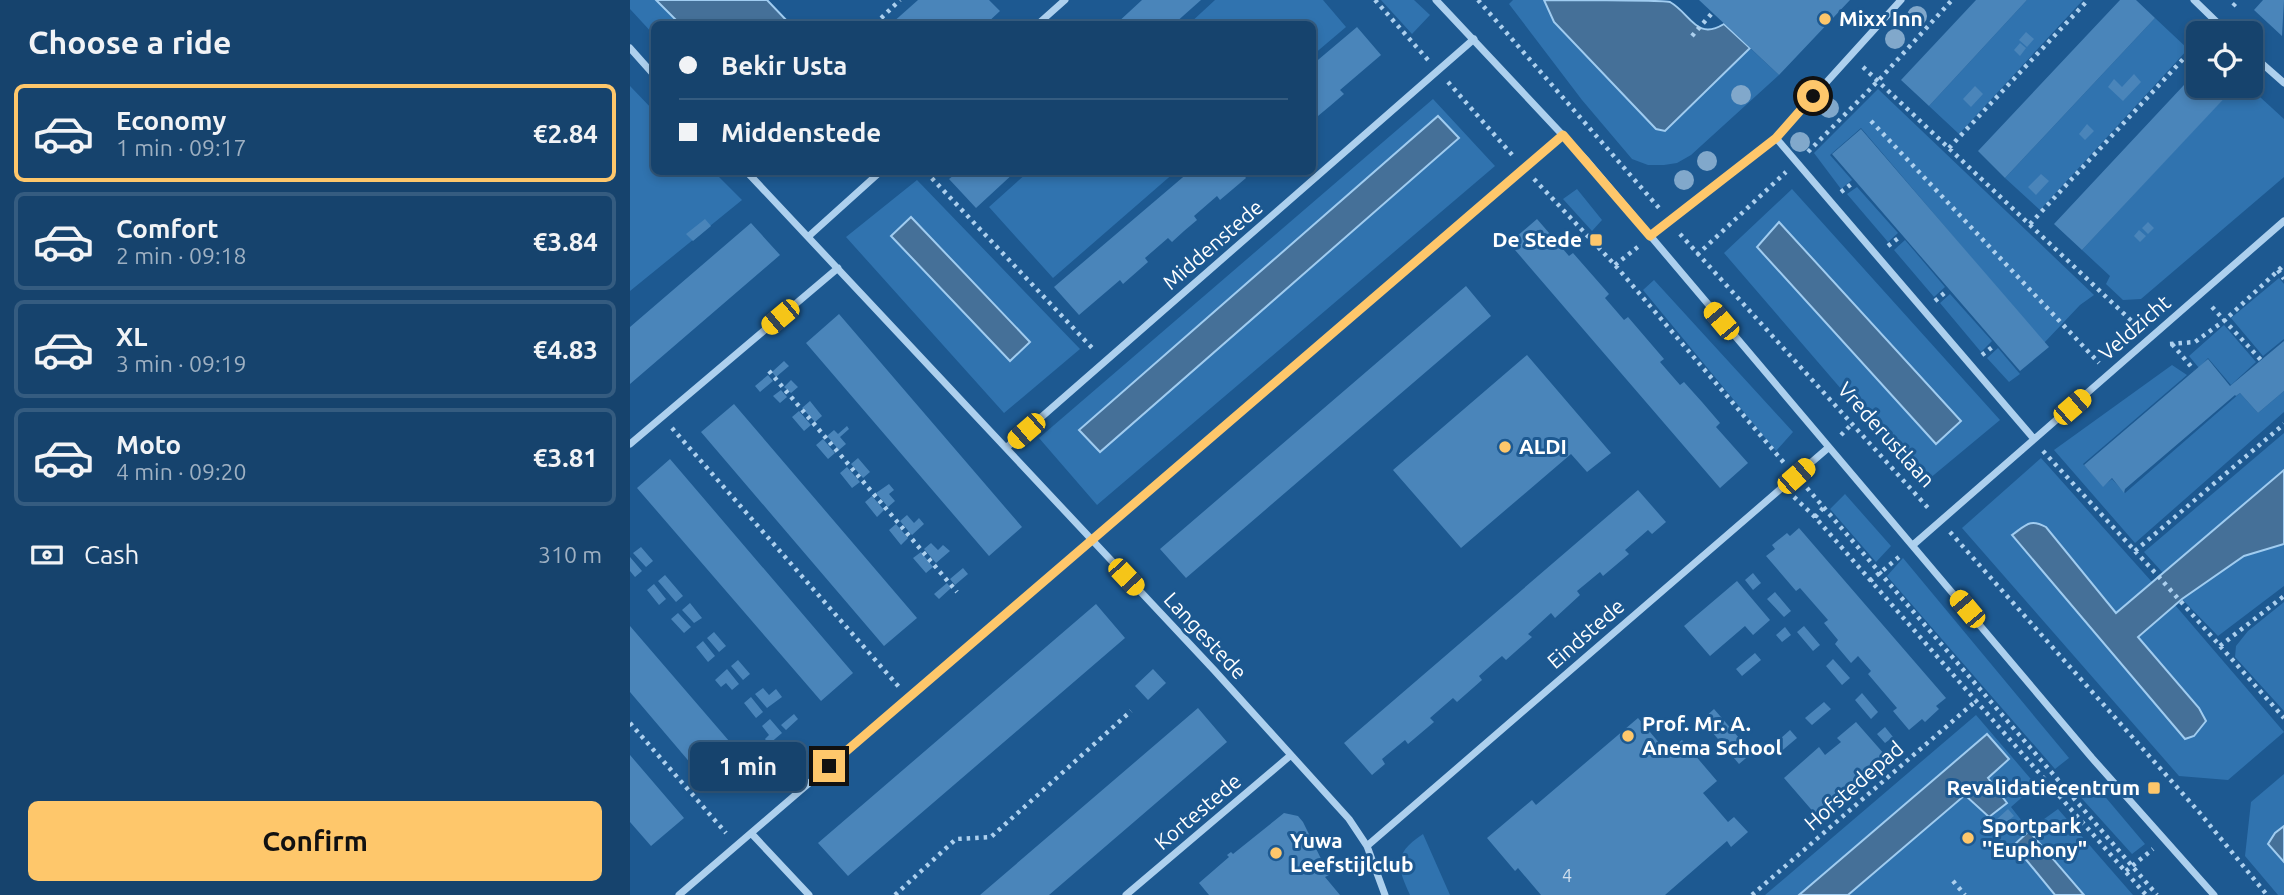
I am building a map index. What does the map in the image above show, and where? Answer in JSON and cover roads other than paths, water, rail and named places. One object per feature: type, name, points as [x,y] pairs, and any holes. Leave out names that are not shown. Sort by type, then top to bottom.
[{"type":"street","points":[[1041,21],[1065,0]]},
{"type":"street","points":[[1436,0],[1563,135],[2092,758],[2214,895]]},
{"type":"street","points":[[1650,236],[1776,138],[1901,0]]},
{"type":"street","points":[[2194,0],[2216,21]]},
{"type":"street","name":"Middenstede","points":[[1006,448],[1474,38]]},
{"type":"street","points":[[630,48],[651,72]]},
{"type":"street","points":[[2263,64],[2284,83]]},
{"type":"street","points":[[679,895],[1563,135]]},
{"type":"street","points":[[1776,138],[2034,439]]},
{"type":"street","name":"Langestede","points":[[750,175],[1349,819],[1367,846],[1385,895]]},
{"type":"street","points":[[809,236],[877,175]]},
{"type":"street","name":"Veldzicht","points":[[1913,545],[2284,221]]},
{"type":"street","points":[[630,444],[838,268]]},
{"type":"street","name":"Eindstede","points":[[1367,846],[1828,448]]},
{"type":"street","name":"Kortestede","points":[[1126,895],[1292,755]]},
{"type":"street","points":[[751,833],[809,895]]},
{"type":"place","name":"Mixx Inn","points":[[1825,19]]},
{"type":"place","name":"De Stede","points":[[1596,240]]},
{"type":"place","name":"ALDI","points":[[1505,447]]},
{"type":"place","name":"Prof. Mr. A. Anema School","points":[[1628,736]]},
{"type":"place","name":"Revalidatiecentrum","points":[[2154,788]]},
{"type":"place","name":"Sportpark ''Euphony\"","points":[[1968,838]]},
{"type":"place","name":"Yuwa Leefstijlclub","points":[[1276,853]]}]
